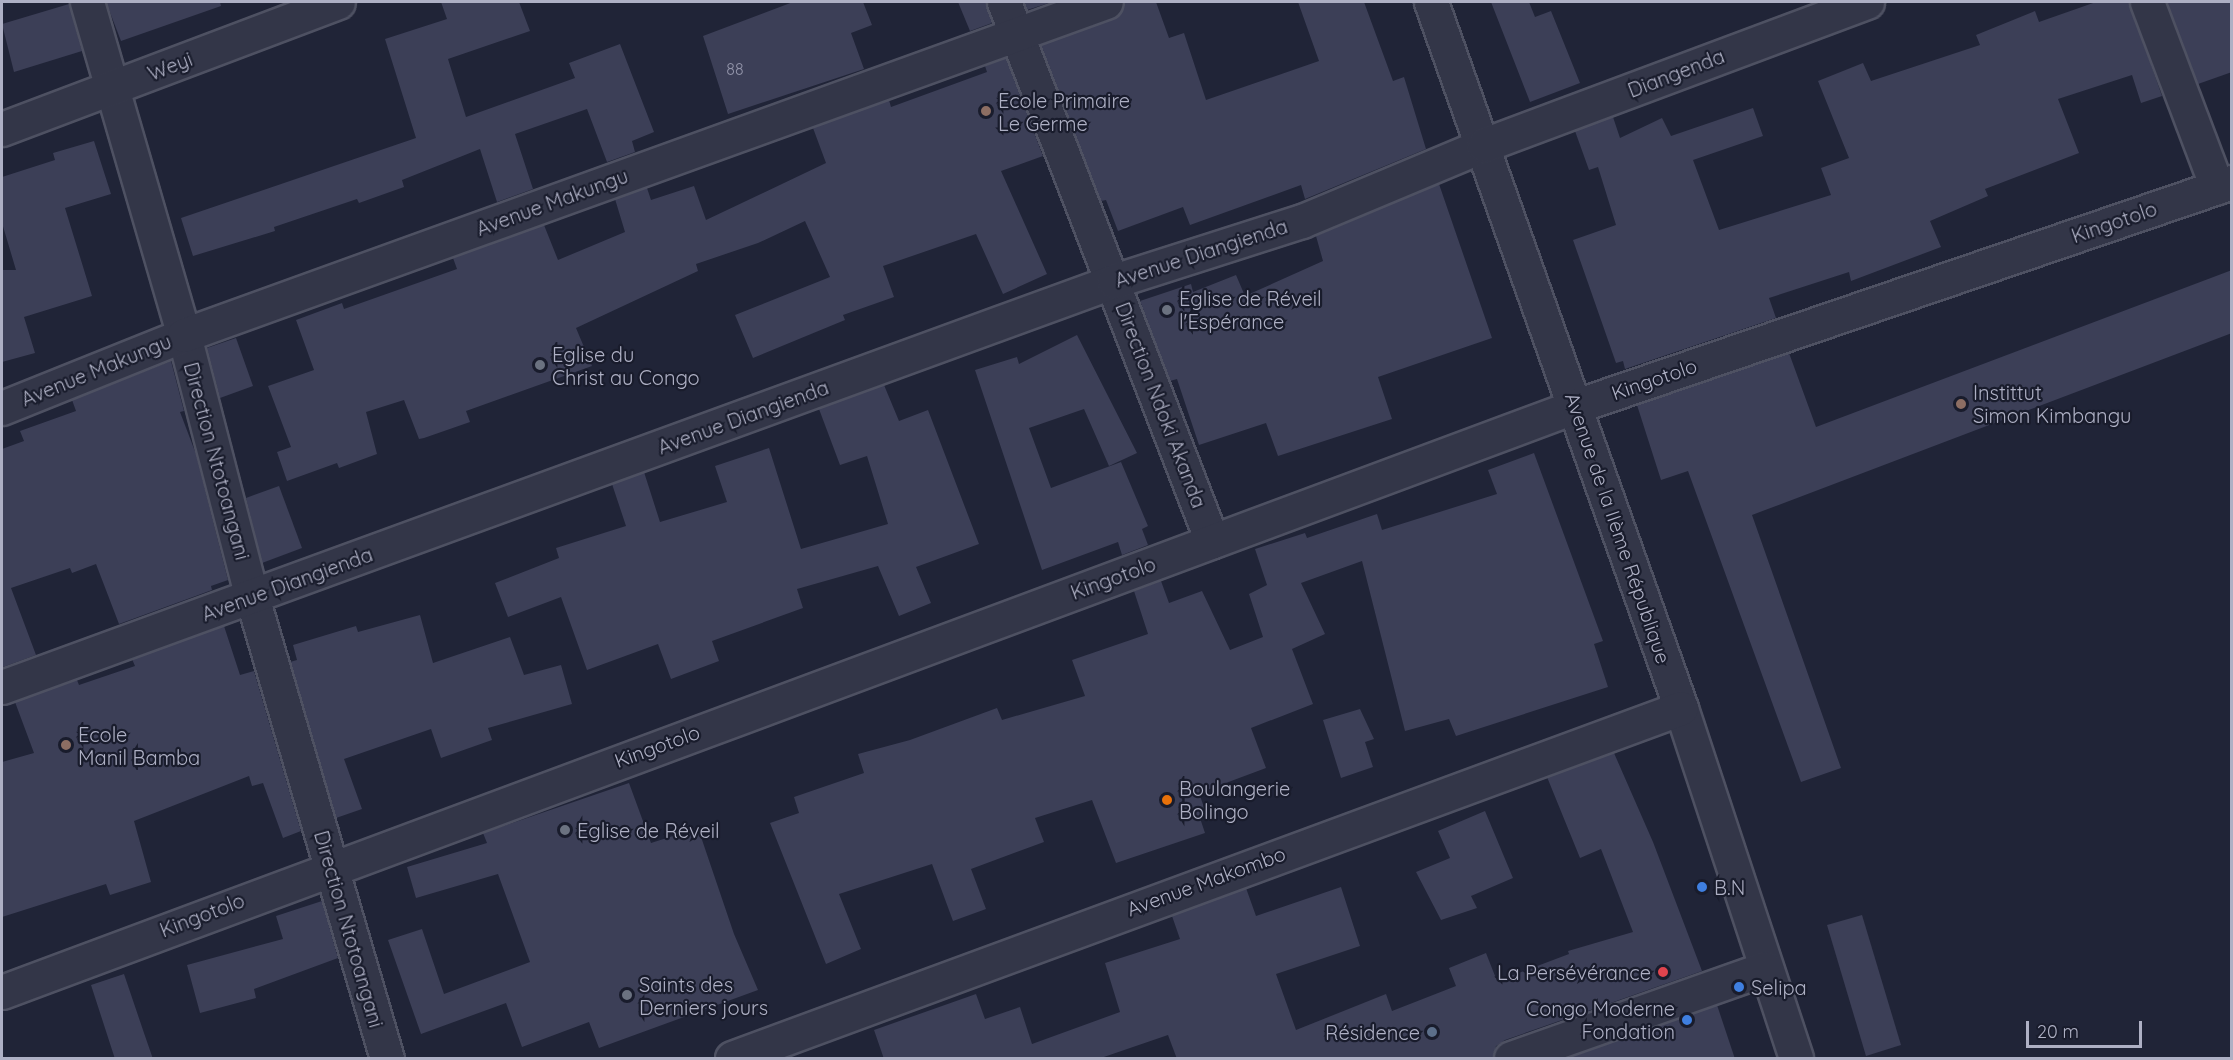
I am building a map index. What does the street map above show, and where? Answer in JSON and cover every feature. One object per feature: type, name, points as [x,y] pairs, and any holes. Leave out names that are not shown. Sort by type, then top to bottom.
[{"type":"street","name":"Direction Ntotoangani","points":[[87,2],[114,88],[184,335],[252,597],[387,1059]]},
{"type":"street","name":"Weyi","points":[[2,129],[338,2]]},
{"type":"street","name":"Direction Ndoki Akanda","points":[[1004,2],[1114,281],[1212,541]]},
{"type":"street","name":"Avenue Makungu","points":[[2,408],[184,335],[1106,2]]},
{"type":"street","name":"Avenue de la IIème République","points":[[1431,2],[1484,146],[1681,708],[1796,1059]]},
{"type":"street","name":"Diangenda","points":[[1484,146],[1867,2]]},
{"type":"street","points":[[2147,2],[2224,184]]},
{"type":"street","name":"Avenue Diangienda","points":[[2,687],[1114,281],[1302,221],[1484,146]]},
{"type":"street","name":"Kingotolo","points":[[2,992],[331,866],[1576,406],[2224,184]]},
{"type":"street","name":"Avenue Makombo","points":[[732,1059],[1681,708]]},
{"type":"street","points":[[1511,1059],[1766,968]]},
{"type":"building","points":[[106,2],[220,2],[221,6],[121,41]]},
{"type":"building","points":[[441,2],[519,2],[530,31],[448,59],[466,117],[575,78],[569,63],[620,44],[654,132],[632,141],[635,152],[607,162],[587,109],[515,134],[533,189],[497,202],[480,149],[402,180],[404,187],[359,203],[357,199],[274,227],[275,231],[193,256],[181,218],[416,138],[385,39],[447,19]]},
{"type":"building","points":[[793,2],[863,2],[872,25],[851,33],[864,69],[728,114],[703,36]]},
{"type":"building","points":[[958,2],[986,2],[992,23],[970,31]]},
{"type":"building","points":[[1024,2],[1052,2],[1027,10]]},
{"type":"building","points":[[1124,2],[1156,2],[1169,38],[1184,33],[1206,100],[1319,61],[1298,2],[1364,2],[1393,81],[1404,77],[1426,149],[1305,199],[1301,185],[1190,225],[1183,207],[1118,231],[1106,200],[1101,201],[1041,45],[1113,19],[1121,14]]},
{"type":"building","points":[[1491,2],[1529,2],[1535,17],[1551,11],[1580,83],[1530,102]]},
{"type":"building","points":[[2096,2],[2129,2],[2162,96],[2141,103],[2132,75],[2058,99],[2079,153],[1985,189],[1988,196],[1930,221],[1941,247],[1851,281],[1849,272],[1769,298],[1776,318],[1625,369],[1623,361],[1616,363],[1573,240],[1616,225],[1598,167],[1589,170],[1575,131],[1613,117],[1620,138],[1662,118],[1671,136],[1753,108],[1763,136],[1693,160],[1719,230],[1831,195],[1821,168],[1849,158],[1818,81],[1863,63],[1871,81],[1980,45],[1976,35],[2035,11],[2039,22]]},
{"type":"building","points":[[2167,2],[2232,2],[2232,72],[2198,84]]},
{"type":"building","points":[[69,4],[82,51],[14,72],[2,24]]},
{"type":"building","points":[[1006,58],[1043,156],[1001,171],[1047,274],[1003,294],[976,234],[883,266],[894,297],[843,315],[845,320],[753,358],[735,315],[830,277],[805,221],[758,243],[696,264],[698,271],[576,328],[592,366],[466,411],[470,422],[424,438],[419,439],[404,400],[366,412],[377,454],[339,468],[337,463],[287,481],[277,452],[291,447],[268,386],[314,370],[296,320],[342,303],[344,309],[457,269],[453,258],[544,225],[558,260],[625,232],[615,199],[647,188],[651,200],[694,186],[706,220],[826,163],[813,128],[889,100],[891,107],[987,72],[985,66]]},
{"type":"building","points":[[94,141],[111,194],[65,208],[92,296],[24,317],[35,353],[2,362],[2,270],[16,270],[2,223],[2,177],[55,160],[53,153]]},
{"type":"building","points":[[1439,184],[1492,338],[1378,377],[1392,419],[1278,456],[1266,423],[1199,445],[1177,379],[1170,381],[1140,301],[1191,284],[1193,292],[1236,275],[1245,296],[1323,261],[1316,236]]},
{"type":"building","points":[[2232,270],[2232,333],[1752,515],[1841,768],[1801,782],[1688,471],[1661,480],[1637,405],[1789,353],[1816,427]]},
{"type":"building","points":[[1077,335],[1137,453],[1109,466],[1084,409],[1029,428],[1051,488],[1121,462],[1148,526],[1142,529],[1148,545],[1122,555],[1118,542],[1042,570],[975,370],[1017,357],[1019,364]]},
{"type":"building","points":[[236,338],[253,386],[220,398],[207,348]]},
{"type":"building","points":[[171,361],[184,411],[180,412],[196,454],[228,580],[211,586],[212,590],[119,624],[96,564],[72,573],[70,568],[11,588],[36,655],[3,667],[2,449],[24,441],[20,431],[76,411],[72,400]]},
{"type":"building","points":[[884,385],[899,421],[928,410],[979,544],[916,567],[931,603],[899,616],[878,566],[797,589],[803,608],[712,641],[719,661],[671,679],[658,644],[587,670],[561,597],[508,617],[495,583],[559,558],[556,548],[626,526],[612,484],[644,472],[660,522],[727,502],[715,466],[769,448],[801,549],[888,524],[867,456],[840,465],[819,409]]},
{"type":"building","points":[[1534,453],[1603,641],[1594,644],[1608,687],[1456,736],[1449,719],[1405,731],[1362,561],[1301,583],[1325,634],[1292,649],[1313,704],[1251,728],[1266,768],[1199,793],[1206,813],[1199,815],[1205,833],[1116,863],[1092,800],[1035,818],[1044,842],[971,869],[986,909],[953,921],[932,864],[839,894],[861,949],[826,964],[770,823],[799,813],[794,797],[864,773],[858,754],[910,740],[997,708],[1002,720],[1085,696],[1072,660],[1148,634],[1134,591],[1161,581],[1169,603],[1202,591],[1230,650],[1263,637],[1249,594],[1267,585],[1255,549],[1305,533],[1307,538],[1377,514],[1382,530],[1497,494],[1488,470]]},
{"type":"building","points":[[279,486],[302,548],[262,563],[246,498]]},
{"type":"building","points":[[420,615],[433,663],[510,637],[524,675],[561,665],[572,704],[488,728],[492,740],[441,758],[431,729],[344,759],[362,809],[336,818],[290,662],[297,660],[293,645],[356,626],[358,632]]},
{"type":"building","points":[[224,626],[240,675],[254,671],[301,831],[283,838],[263,783],[252,786],[249,776],[134,821],[151,882],[110,895],[106,884],[2,917],[2,762],[34,753],[15,702],[77,680],[79,685],[135,666],[132,659]]},
{"type":"building","points":[[1360,709],[1374,739],[1365,742],[1373,767],[1341,778],[1323,720]]},
{"type":"building","points":[[1614,753],[1653,842],[1702,971],[1505,1040],[1496,1046],[1493,1059],[1177,1059],[1168,1035],[1098,1059],[884,1059],[874,1030],[976,994],[985,1019],[1020,1007],[1032,1044],[1120,1012],[1105,963],[1180,939],[1172,916],[1246,888],[1256,916],[1341,887],[1360,946],[1276,974],[1296,1030],[1386,994],[1392,1011],[1456,986],[1449,968],[1486,953],[1497,981],[1569,954],[1568,951],[1633,932],[1601,849],[1580,858],[1547,777]]},
{"type":"building","points":[[629,783],[651,843],[698,828],[734,934],[758,990],[599,1048],[589,1022],[522,1047],[506,1003],[421,1034],[388,940],[422,929],[444,994],[530,962],[498,874],[416,898],[407,867],[487,843],[483,833]]},
{"type":"building","points":[[1485,811],[1513,878],[1471,896],[1477,908],[1441,920],[1416,872],[1450,858],[1438,831]]},
{"type":"building","points":[[322,901],[338,958],[254,989],[256,998],[200,1013],[187,965],[283,939],[276,916]]},
{"type":"building","points":[[1862,915],[1901,1045],[1866,1056],[1827,925]]},
{"type":"building","points":[[124,974],[153,1059],[115,1059],[91,985]]},
{"type":"building","name":"Congo Moderne Fondation","points":[[1717,1005],[1735,1059],[1566,1059]]},
{"type":"place","name":"Ecole Primaire Le Germe","points":[[986,111]]},
{"type":"place","name":"Eglise de Réveil l'Espérance","points":[[1167,310]]},
{"type":"place","name":"Eglise du Christ au Congo","points":[[540,365]]},
{"type":"place","name":"Instittut Simon Kimbangu","points":[[1961,404]]},
{"type":"place","name":"Ecole Manil Bamba","points":[[66,745]]},
{"type":"place","name":"Boulangerie Bolingo","points":[[1167,800]]},
{"type":"place","name":"Eglise de Réveil","points":[[565,830]]},
{"type":"place","name":"B.N","points":[[1702,887]]},
{"type":"place","name":"La Persévérance","points":[[1663,972]]},
{"type":"place","name":"Selipa","points":[[1739,987]]},
{"type":"place","name":"Saints des Derniers jours","points":[[627,995]]},
{"type":"place","name":"Congo Moderne Fondation","points":[[1687,1020]]},
{"type":"place","name":"Résidence","points":[[1432,1032]]}]
